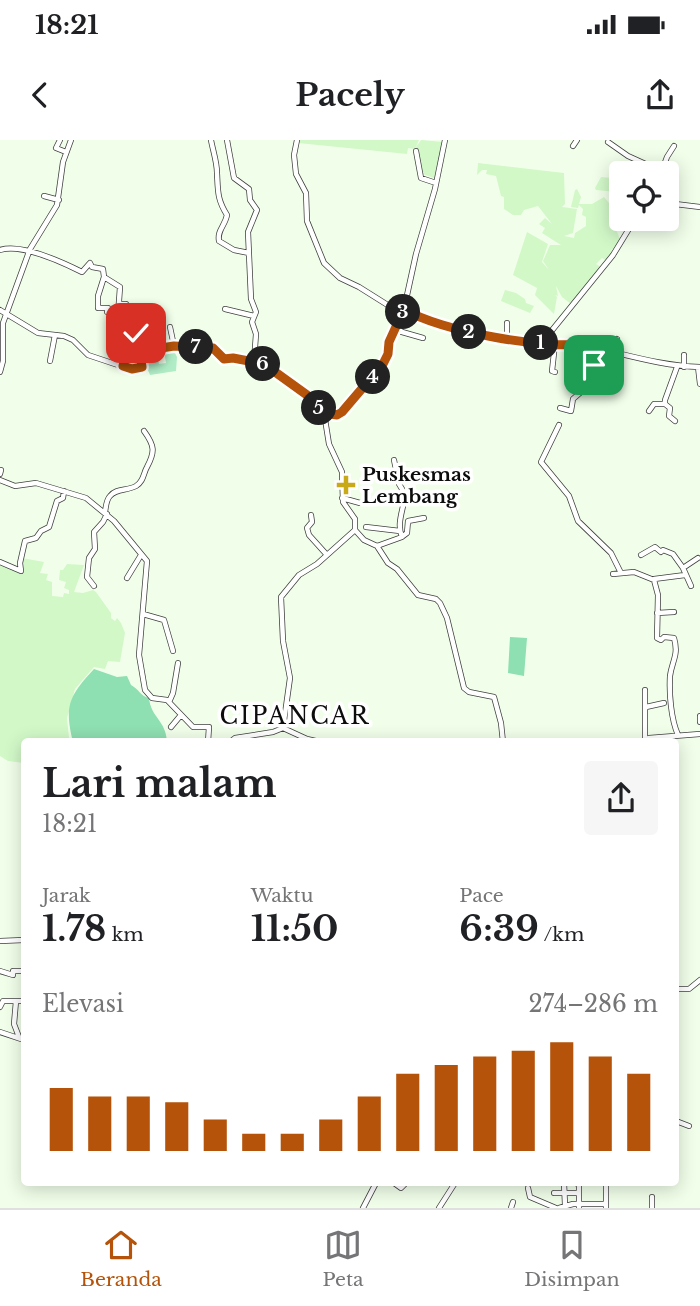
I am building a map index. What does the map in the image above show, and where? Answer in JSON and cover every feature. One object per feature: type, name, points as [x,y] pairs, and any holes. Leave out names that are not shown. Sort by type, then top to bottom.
[{"type":"street","points":[[60,140],[57,148],[66,152]]},
{"type":"street","points":[[0,372],[3,360],[2,323],[29,252],[59,200],[66,152],[71,140]]},
{"type":"street","points":[[211,140],[217,171],[219,204],[226,215],[225,223],[219,231],[219,242],[234,250],[249,253]]},
{"type":"street","points":[[227,140],[234,178],[248,189],[250,200],[257,210],[249,228],[251,299],[256,312],[252,322],[256,334],[254,361]]},
{"type":"street","points":[[297,140],[294,155],[296,174],[305,189],[307,221],[324,263],[340,278],[403,311],[448,327],[546,344],[589,343],[610,351],[677,367],[699,367],[700,384]]},
{"type":"street","points":[[324,413],[337,415],[342,412],[365,388],[387,358],[390,339],[403,311],[445,140]]},
{"type":"street","points":[[573,146],[577,140]]},
{"type":"street","points":[[608,142],[638,161]]},
{"type":"street","points":[[665,161],[674,146]]},
{"type":"street","points":[[416,151],[421,178],[436,183]]},
{"type":"street","points":[[44,196],[59,200]]},
{"type":"street","points":[[679,204],[700,207]]},
{"type":"street","points":[[546,344],[549,334],[613,255],[628,231]]},
{"type":"street","points":[[0,250],[8,247],[29,252],[55,259],[82,272],[90,262],[92,267],[103,269],[104,277],[97,296],[98,308],[108,308],[107,312],[121,316],[122,324],[114,350],[123,357]]},
{"type":"street","points":[[104,277],[122,287],[118,315]]},
{"type":"street","points":[[119,302],[124,296]]},
{"type":"street","points":[[119,302],[126,304],[126,308]]},
{"type":"street","points":[[0,310],[25,327],[44,335],[73,340],[88,355],[132,369],[142,367],[140,353],[143,351],[144,342]]},
{"type":"street","points":[[225,310],[254,316]]},
{"type":"street","points":[[507,323],[507,338]]},
{"type":"street","points":[[123,366],[123,357],[126,350],[134,348],[136,328],[141,324]]},
{"type":"street","points":[[155,349],[157,327]]},
{"type":"street","points":[[170,327],[174,346]]},
{"type":"street","points":[[395,330],[423,338]]},
{"type":"street","points":[[50,361],[55,335]]},
{"type":"street","points":[[110,336],[116,338]]},
{"type":"street","points":[[610,351],[617,339]]},
{"type":"street","points":[[530,342],[529,347],[533,350]]},
{"type":"street","points":[[555,345],[552,371],[555,372]]},
{"type":"street","points":[[560,408],[571,411],[573,399],[581,392],[588,369],[594,365],[593,345]]},
{"type":"street","points":[[143,351],[174,346],[213,348],[224,359],[233,358],[266,365],[301,390],[324,413],[329,444],[342,472],[342,498],[355,519],[355,530],[364,540],[377,546],[388,563],[397,569],[418,596],[436,599],[440,603],[447,618],[464,688],[469,692],[494,697],[503,738]]},
{"type":"street","points":[[684,355],[684,367]]},
{"type":"street","points":[[665,404],[677,367]]},
{"type":"street","points":[[649,411],[653,404],[665,404],[669,407],[669,416],[675,421]]},
{"type":"street","points":[[559,425],[541,462],[569,496],[578,521],[611,553],[621,573]]},
{"type":"street","points":[[94,586],[87,577],[88,560],[95,549],[94,532],[103,522],[109,496],[116,491],[132,488],[140,482],[153,459],[152,444],[144,431]]},
{"type":"street","points":[[394,460],[399,484],[405,494],[400,517],[401,533]]},
{"type":"street","points":[[0,480],[12,485],[36,483],[86,498],[106,513],[133,541],[147,561],[139,655],[145,690],[152,698],[164,699],[193,727],[209,727],[208,738]]},
{"type":"street","points":[[0,562],[21,571],[20,563],[26,541],[36,538],[44,528],[49,527],[57,501],[63,498],[64,491]]},
{"type":"street","points":[[342,498],[360,503],[368,502]]},
{"type":"street","points":[[311,515],[312,522],[307,528],[309,535],[327,555]]},
{"type":"street","points":[[366,527],[407,533],[408,521],[424,518]]},
{"type":"street","points":[[283,728],[290,678],[280,598],[299,575],[317,564],[355,530]]},
{"type":"street","points":[[377,546],[401,533]]},
{"type":"street","points":[[641,555],[655,547],[661,552],[663,550],[673,554],[691,586]]},
{"type":"street","points":[[127,578],[141,555]]},
{"type":"street","points":[[683,568],[698,558]]},
{"type":"street","points":[[613,574],[634,572],[653,579],[685,575]]},
{"type":"street","points":[[653,579],[658,595],[657,638],[674,638],[675,642],[675,661],[670,676],[672,718],[678,735]]},
{"type":"street","points":[[657,612],[674,612]]},
{"type":"street","points":[[143,614],[164,620],[173,651]]},
{"type":"street","points":[[169,703],[178,663]]},
{"type":"street","points":[[644,738],[645,690]]},
{"type":"street","points":[[646,707],[664,703]]},
{"type":"street","points":[[171,727],[181,715]]},
{"type":"street","points":[[699,716],[700,722]]},
{"type":"street","points":[[235,738],[283,728],[302,738]]},
{"type":"street","points":[[661,738],[700,734]]},
{"type":"street","points":[[0,941],[21,940]]},
{"type":"street","points":[[0,971],[13,975],[13,971],[21,971]]},
{"type":"street","points":[[679,989],[689,989],[700,980]]},
{"type":"street","points":[[0,1007],[4,1001],[21,1001]]},
{"type":"street","points":[[16,1001],[14,1024],[21,1037]]},
{"type":"street","points":[[0,1032],[21,1039]]},
{"type":"street","points":[[679,1122],[689,1126]]},
{"type":"street","points":[[363,1208],[374,1186]]},
{"type":"street","points":[[439,1208],[453,1186]]},
{"type":"street","points":[[564,1186],[565,1205]]},
{"type":"street","points":[[575,1206],[579,1186]]},
{"type":"street","points":[[528,1188],[530,1197],[557,1208],[565,1205],[606,1206],[606,1186]]},
{"type":"street","points":[[554,1193],[579,1193]]},
{"type":"street","points":[[652,1197],[652,1208]]},
{"type":"street","points":[[511,1208],[513,1202]]},
{"type":"green space","points":[[298,140],[419,140],[415,149],[408,148],[407,154],[298,143]]},
{"type":"green space","points":[[421,140],[443,142],[434,178],[420,173],[416,147]]},
{"type":"green space","points":[[478,163],[564,173],[565,204],[562,207],[577,209],[573,233],[564,236],[574,238],[575,233],[586,226],[583,209],[579,205],[578,208],[571,207],[575,190],[577,189],[581,197],[579,204],[592,204],[604,197],[609,203],[609,231],[617,231],[620,239],[616,248],[611,250],[614,252],[607,261],[602,258],[596,264],[601,267],[571,304],[562,297],[556,286],[558,296],[555,295],[557,297],[554,314],[535,295],[537,288],[513,275],[527,232],[548,244],[542,262],[549,270],[543,261],[550,245],[561,245],[542,233],[545,228],[539,224],[545,218],[552,224],[538,206],[524,210],[521,215],[513,215],[504,209],[504,197],[501,196],[496,176],[486,174],[487,170],[482,170],[477,175]]},
{"type":"green space","points":[[601,177],[609,178],[609,191],[595,188]]},
{"type":"green space","points":[[505,290],[516,293],[525,299],[526,303],[534,306],[530,313],[501,301]]},
{"type":"green space","points":[[173,349],[177,357],[176,371],[150,375],[141,353],[156,352],[159,364],[166,363],[164,351]]},
{"type":"green space","points":[[22,558],[44,562],[40,573],[48,574],[46,580],[52,582],[52,596],[63,597],[64,593],[69,594],[69,590],[64,588],[66,582],[59,580],[60,570],[67,564],[84,565],[74,592],[96,592],[111,613],[111,618],[115,621],[117,618],[125,633],[120,662],[108,661],[105,669],[94,667],[75,689],[67,718],[69,738],[21,738],[21,763],[8,761],[0,756],[0,563],[19,571]]},
{"type":"green space","points":[[510,637],[527,638],[524,676],[508,673]]},
{"type":"green space","points":[[94,669],[117,677],[127,676],[131,685],[149,698],[166,738],[72,738],[69,710],[79,687]]},
{"type":"place","name":"Puskesmas Lembang","points":[[346,485]]},
{"type":"district","name":"CIPANCAR","points":[[295,716]]},
{"type":"route","points":[[136,333],[134,348],[131,348],[131,351],[126,350],[123,359],[123,366],[130,369],[143,366],[140,353],[142,351],[174,346],[214,348],[224,359],[254,361],[266,365],[301,390],[324,413],[332,415],[342,412],[383,364],[387,358],[389,342],[404,309],[448,327],[485,335],[555,345],[589,343],[593,345],[594,365]]}]
